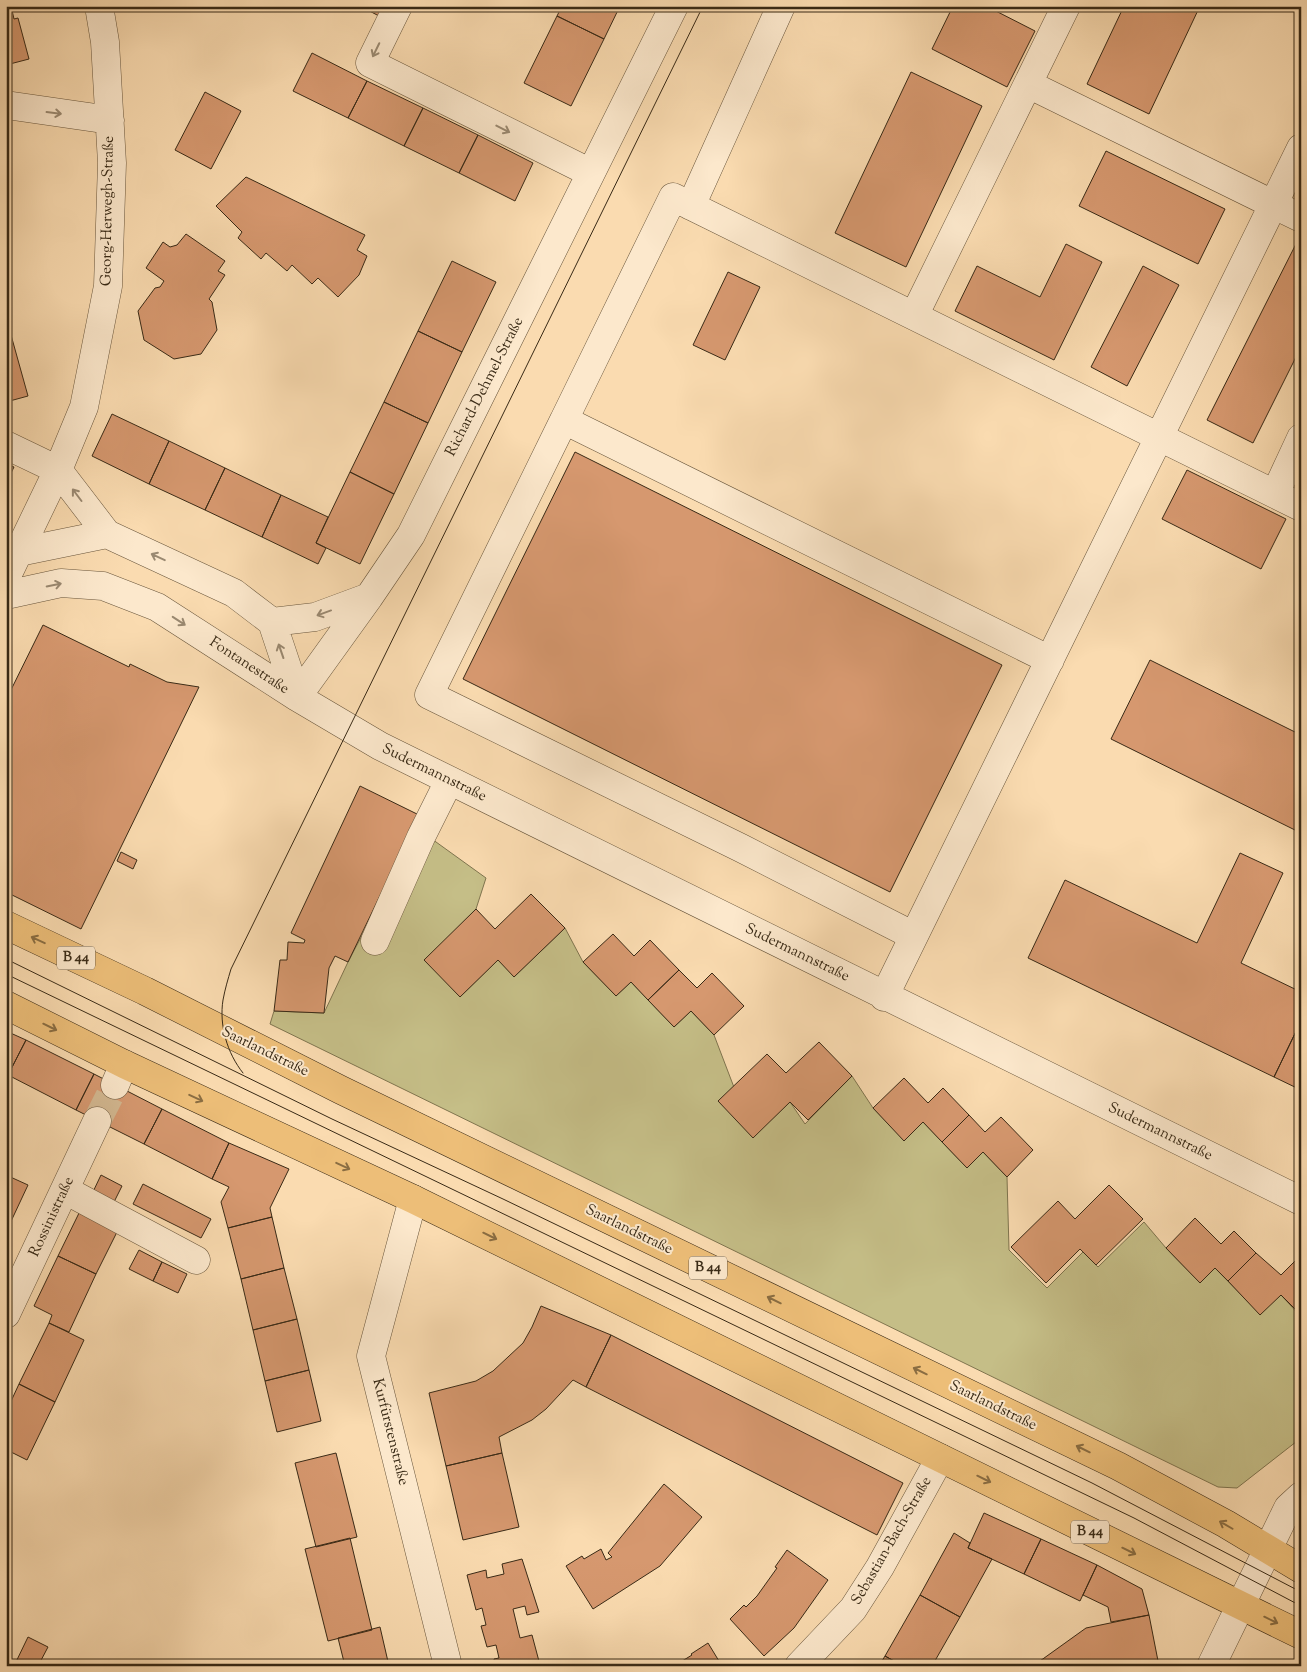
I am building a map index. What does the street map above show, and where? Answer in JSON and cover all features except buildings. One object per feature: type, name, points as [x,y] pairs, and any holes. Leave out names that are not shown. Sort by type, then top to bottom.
[{"type":"main road","name":"Saarlandstraße","points":[[6,925],[145,991],[384,1111],[1118,1466],[1226,1524],[1301,1569]]},
{"type":"main road","name":"B 44","points":[[6,1005],[119,1074],[413,1199],[1301,1635]]},
{"type":"street","name":"Georg-Herwegh-Straße","points":[[58,470],[84,407],[108,286],[112,163],[105,42],[99,6]]},
{"type":"street","points":[[398,6],[370,62],[591,173]]},
{"type":"street","name":"Richard-Dehmel-Straße","points":[[297,697],[369,597],[411,534],[674,6]]},
{"type":"street","points":[[691,206],[782,6]]},
{"type":"street","points":[[914,316],[1066,6]]},
{"type":"street","points":[[1028,84],[1301,218]]},
{"type":"street","points":[[6,105],[110,120]]},
{"type":"street","points":[[884,997],[1301,148]]},
{"type":"street","points":[[914,936],[429,695],[673,197],[1301,507]]},
{"type":"street","points":[[564,420],[1050,660]]},
{"type":"street","points":[[1275,494],[1301,438]]},
{"type":"street","points":[[6,445],[58,470],[106,534],[234,593],[272,622],[315,616],[369,597]]},
{"type":"street","points":[[6,578],[58,470]]},
{"type":"street","points":[[19,552],[106,534]]},
{"type":"street","name":"Fontanestraße","points":[[6,595],[61,583],[103,586],[157,607],[297,697]]},
{"type":"street","name":"Fontanestraße","points":[[272,622],[297,697]]},
{"type":"street","name":"Sudermannstraße","points":[[297,697],[371,742],[884,997],[1301,1201]]},
{"type":"street","points":[[375,941],[421,837],[449,781]]},
{"type":"street","name":"Rossinistraße","points":[[6,1314],[97,1121]]},
{"type":"street","points":[[65,1190],[196,1260]]},
{"type":"street","name":"Kurfürstenstraße","points":[[413,1199],[371,1356],[448,1666]]},
{"type":"street","name":"Sebastian-Bach-Straße","points":[[799,1666],[853,1609],[880,1567],[940,1458]]},
{"type":"street","points":[[1210,1666],[1288,1508],[1301,1496]]},
{"type":"shaded area","points":[[418,829],[486,878],[476,909],[460,997],[498,960],[515,976],[565,928],[583,962],[616,996],[631,982],[674,1027],[691,1011],[714,1035],[753,1137],[790,1102],[805,1124],[852,1076],[873,1108],[904,1140],[923,1122],[967,1168],[983,1152],[1007,1177],[1009,1250],[1047,1288],[1083,1252],[1098,1267],[1144,1222],[1200,1283],[1215,1268],[1258,1312],[1281,1295],[1301,1317],[1301,1438],[1237,1488],[1218,1487],[270,1024],[274,1011],[324,1013],[348,962]]},
{"type":"tunnel","points":[[97,1121],[115,1085]]},
{"type":"tram line","points":[[243,1073],[233,1057],[223,1029],[223,1000],[231,969],[703,6]]},
{"type":"tram line","points":[[6,959],[332,1119],[503,1199],[1092,1483],[1301,1592]]},
{"type":"tram line","points":[[6,974],[1134,1518],[1301,1606]]}]
